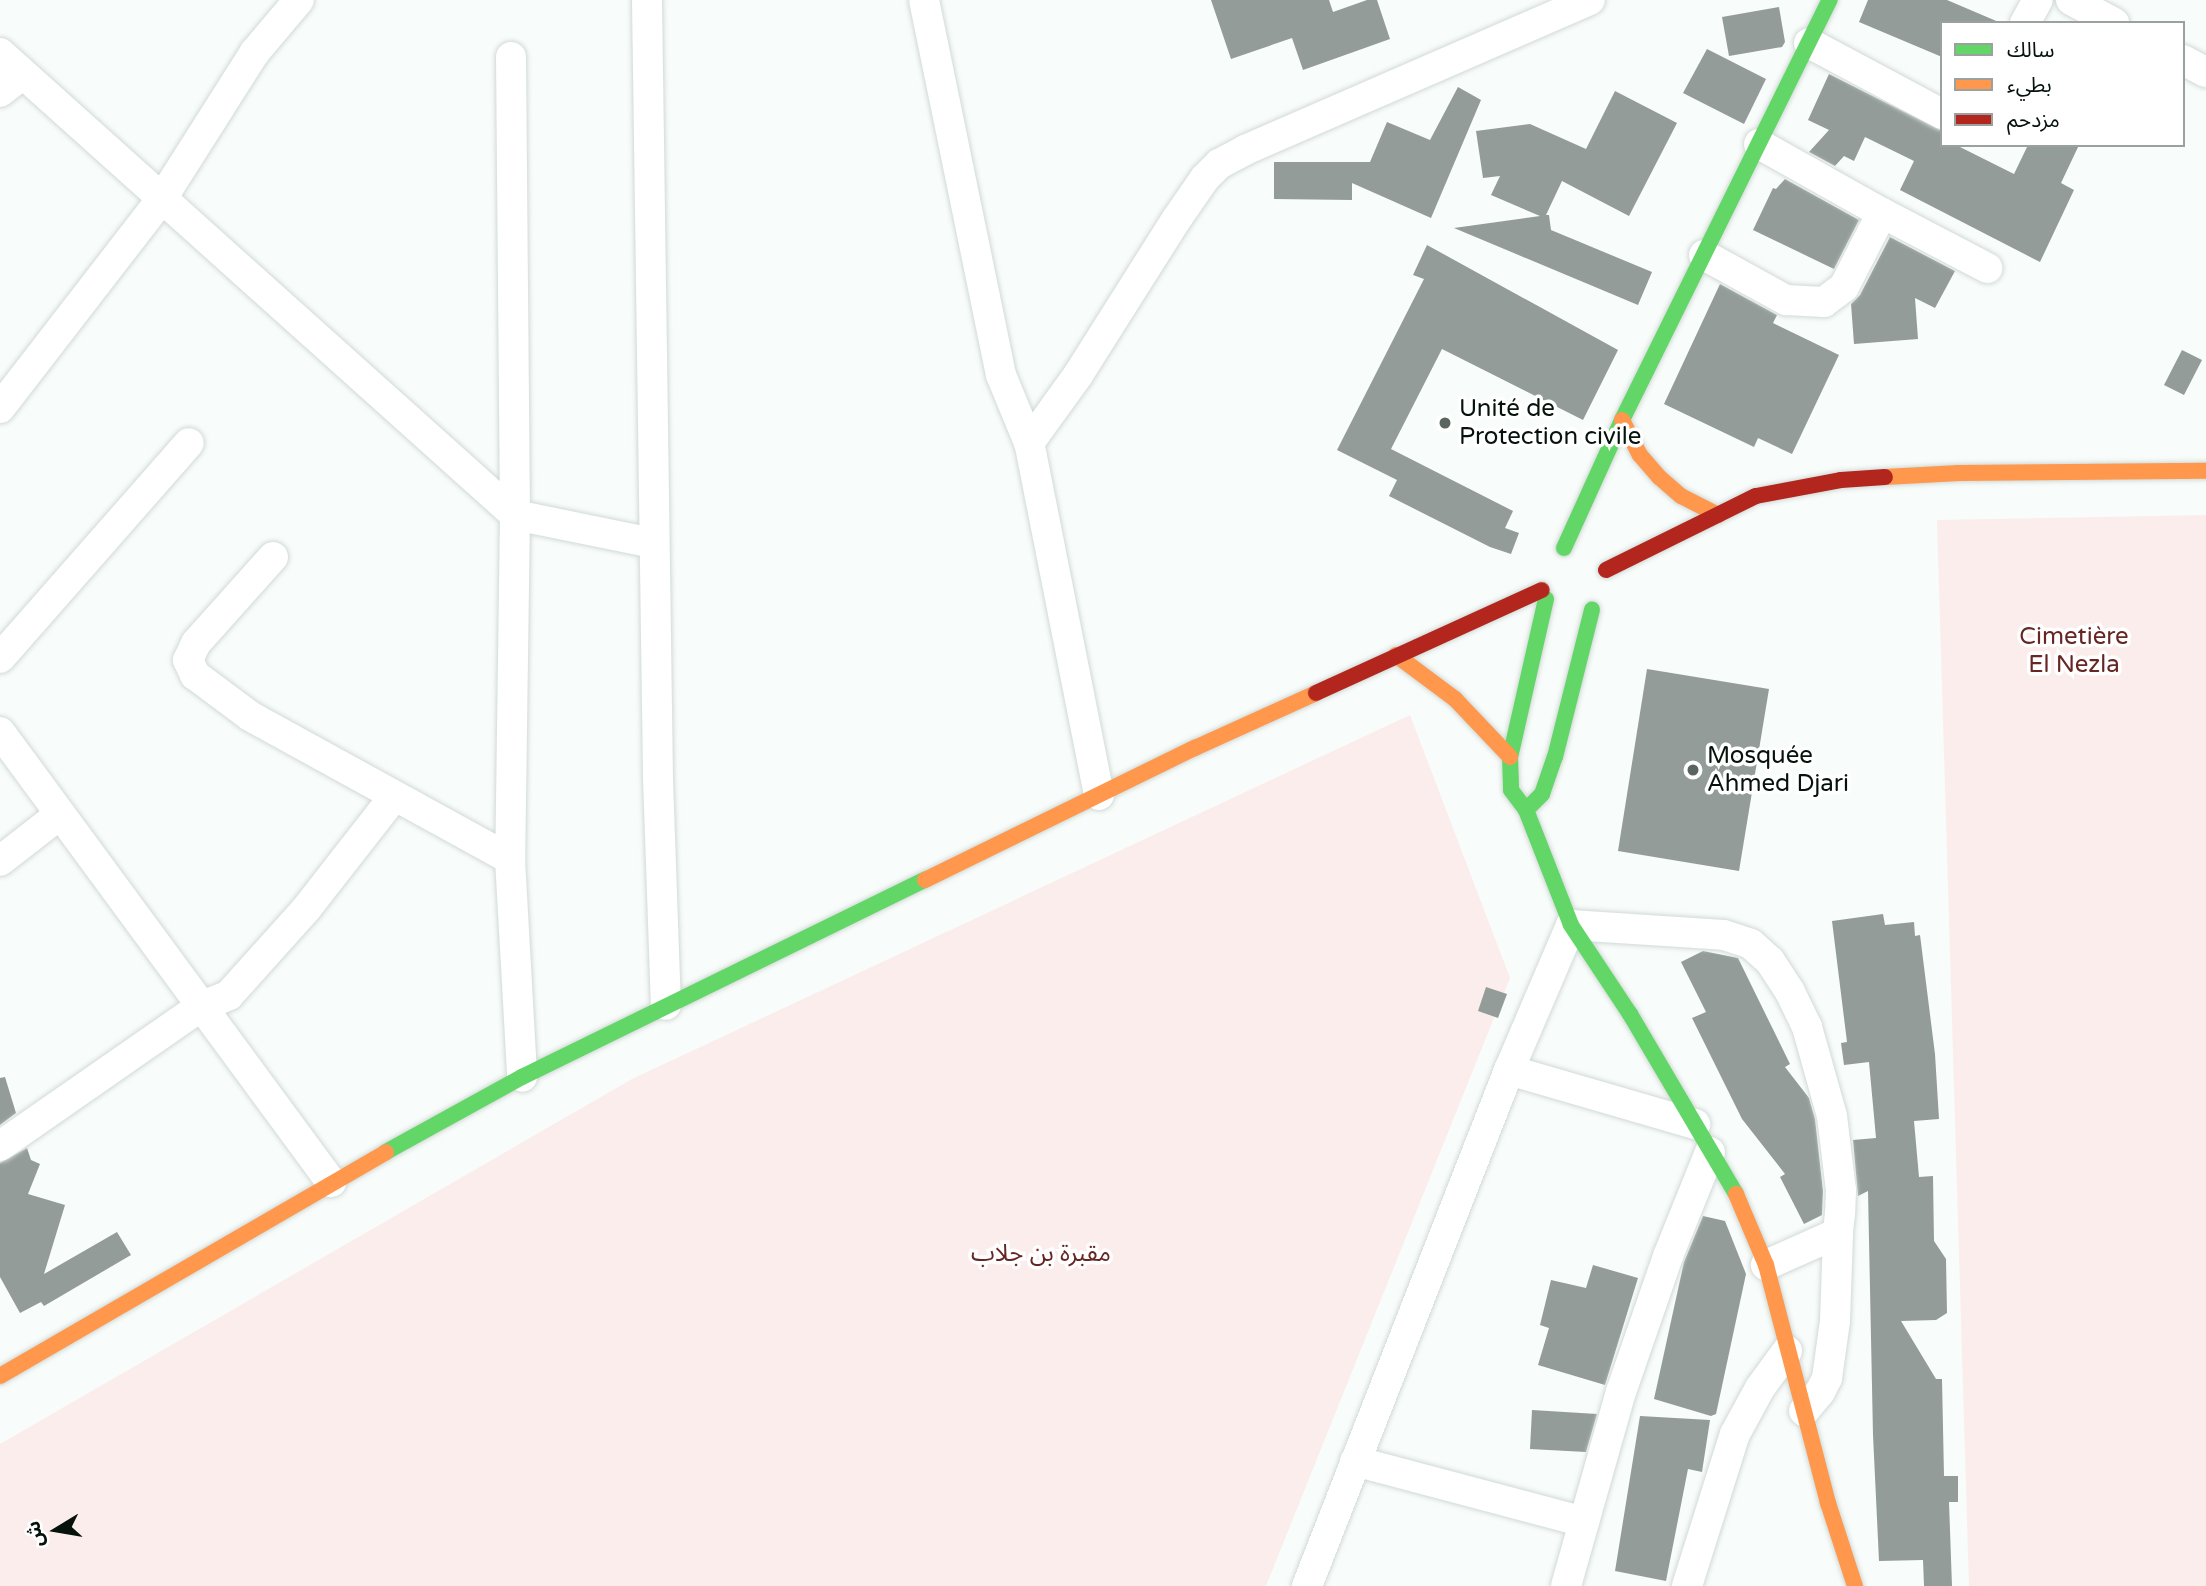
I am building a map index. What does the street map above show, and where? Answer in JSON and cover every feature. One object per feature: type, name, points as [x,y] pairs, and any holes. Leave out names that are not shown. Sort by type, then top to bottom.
[{"type":"street","points":[[0,408],[161,200],[255,52],[299,0]]},
{"type":"street","points":[[647,0],[653,543],[666,1005]]},
{"type":"street","points":[[924,0],[1001,375],[1029,443],[1099,795]]},
{"type":"street","points":[[1830,0],[1622,420],[1564,548],[1545,564],[1544,595],[1510,757],[1511,790],[1526,810],[1571,925],[1630,1014],[1742,1205],[1766,1265],[1828,1503],[1855,1586]]},
{"type":"street","points":[[2026,21],[2038,0]]},
{"type":"street","points":[[2071,0],[2110,21]]},
{"type":"street","points":[[1029,443],[1078,375],[1176,220],[1219,164],[1582,2]]},
{"type":"street","points":[[1809,43],[1940,113]]},
{"type":"street","points":[[0,53],[11,83],[161,200],[515,514],[653,543]]},
{"type":"street","points":[[511,57],[515,514],[510,859],[522,1077]]},
{"type":"street","points":[[2185,61],[2206,72]]},
{"type":"street","points":[[1759,144],[1987,268]]},
{"type":"street","points":[[1704,255],[1786,300],[1824,302],[1843,287],[1882,213]]},
{"type":"street","points":[[1622,420],[1640,455],[1659,477],[1681,496],[1718,515]]},
{"type":"street","points":[[0,658],[189,443]]},
{"type":"street","points":[[1605,570],[1756,496],[1840,480],[1959,473],[2206,471]]},
{"type":"street","points":[[1564,548],[1584,548]]},
{"type":"street","points":[[273,557],[196,643],[188,660],[191,668],[211,689],[250,716],[393,798],[510,859]]},
{"type":"street","points":[[1526,810],[1542,794],[1555,757],[1596,606],[1567,613],[1544,595]]},
{"type":"street","points":[[1,1373],[331,1182],[522,1077],[1099,795],[1396,655],[1544,595]]},
{"type":"street","points":[[1396,655],[1455,699],[1510,757]]},
{"type":"street","points":[[0,732],[331,1182]]},
{"type":"street","points":[[0,1146],[200,1007],[221,1000],[240,983],[307,908],[393,798]]},
{"type":"street","points":[[0,861],[59,815]]},
{"type":"street","points":[[1307,1586],[1509,1070],[1571,925]]},
{"type":"street","points":[[1571,925],[1724,935],[1751,944],[1770,961],[1807,1027],[1832,1116],[1841,1190],[1836,1321],[1827,1378],[1821,1392],[1804,1411]]},
{"type":"street","points":[[1509,1070],[1695,1124]]},
{"type":"street","points":[[1571,1585],[1584,1522],[1625,1380],[1668,1256],[1710,1152]]},
{"type":"street","points":[[1766,1265],[1838,1233]]},
{"type":"street","points":[[1687,1586],[1735,1434],[1760,1388],[1787,1351]]},
{"type":"street","points":[[1355,1461],[1584,1522]]},
{"type":"green space","name":"Cimetière El Nezla","points":[[2206,515],[2206,1586],[1969,1586],[1937,520]]},
{"type":"green space","name":"مقبرة بن جلاب","points":[[1410,715],[1510,978],[1266,1586],[0,1586],[0,1444],[632,1079]]},
{"type":"building","points":[[1211,0],[1329,0],[1333,12],[1367,0],[1377,0],[1390,39],[1303,70],[1292,38],[1231,59]]},
{"type":"building","points":[[1868,0],[1947,0],[1996,21],[1940,21],[1940,56],[1859,22]]},
{"type":"building","points":[[1779,7],[1785,42],[1782,47],[1729,56],[1722,17]]},
{"type":"building","points":[[1707,49],[1766,79],[1744,124],[1683,93]]},
{"type":"building","points":[[1829,74],[1940,130],[1940,147],[1960,147],[2014,174],[2027,147],[2078,147],[2061,183],[2074,190],[2040,262],[1900,190],[1914,161],[1865,137],[1854,161],[1844,156],[1835,166],[1809,152],[1829,130],[1808,120]]},
{"type":"building","points":[[1458,87],[1481,100],[1431,218],[1352,183],[1352,200],[1274,199],[1274,162],[1370,162],[1387,122],[1430,140]]},
{"type":"building","points":[[1615,91],[1677,123],[1629,216],[1562,181],[1546,215],[1549,215],[1551,230],[1652,272],[1638,305],[1454,228],[1540,216],[1491,195],[1500,176],[1483,178],[1476,131],[1530,124],[1586,149]]},
{"type":"building","points":[[1785,179],[1859,220],[1834,269],[1753,230],[1773,188],[1776,189]]},
{"type":"building","points":[[1890,237],[1955,271],[1935,308],[1915,298],[1918,339],[1854,344],[1851,304],[1860,295]]},
{"type":"building","points":[[1427,245],[1618,350],[1583,420],[1442,349],[1391,449],[1513,511],[1505,528],[1519,533],[1511,554],[1490,547],[1389,496],[1397,480],[1337,450],[1424,279],[1413,275]]},
{"type":"building","points":[[1720,284],[1777,315],[1773,323],[1839,355],[1792,454],[1758,438],[1754,447],[1664,404]]},
{"type":"building","points":[[2182,350],[2202,360],[2184,395],[2164,385]]},
{"type":"building","name":"Mosquée Ahmed Djari","points":[[1647,669],[1769,689],[1739,871],[1618,851]]},
{"type":"building","points":[[1883,914],[1885,925],[1914,922],[1915,936],[1920,935],[1935,1054],[1939,1119],[1914,1121],[1919,1177],[1933,1176],[1934,1241],[1946,1259],[1947,1313],[1936,1320],[1901,1321],[1936,1379],[1942,1379],[1944,1476],[1958,1476],[1958,1502],[1949,1502],[1952,1586],[1924,1586],[1923,1560],[1879,1561],[1873,1435],[1868,1191],[1858,1196],[1853,1140],[1876,1138],[1869,1062],[1844,1065],[1841,1043],[1847,1042],[1832,921]]},
{"type":"building","points":[[1703,951],[1738,958],[1790,1064],[1785,1067],[1809,1098],[1815,1119],[1823,1191],[1822,1215],[1804,1224],[1780,1177],[1785,1174],[1742,1119],[1692,1018],[1706,1012],[1681,962]]},
{"type":"building","points":[[1486,987],[1507,994],[1498,1018],[1478,1011]]},
{"type":"building","points":[[5,1077],[16,1113],[0,1125],[0,1078]]},
{"type":"building","points":[[27,1148],[31,1160],[40,1164],[28,1194],[65,1205],[44,1274],[117,1232],[131,1255],[44,1306],[41,1302],[20,1313],[0,1277],[0,1163]]},
{"type":"building","points":[[1703,1216],[1725,1221],[1746,1274],[1716,1414],[1711,1416],[1654,1399],[1684,1262]]},
{"type":"building","points":[[1593,1265],[1638,1278],[1605,1385],[1538,1365],[1549,1328],[1540,1325],[1551,1280],[1586,1288]]},
{"type":"building","points":[[1532,1410],[1597,1414],[1586,1452],[1530,1449]]},
{"type":"building","points":[[1640,1416],[1710,1420],[1702,1472],[1688,1469],[1666,1581],[1615,1571]]},
{"type":"traffic: fast","points":[[1564,548],[1622,420],[1830,0]]},
{"type":"traffic: fast","points":[[1546,599],[1510,757],[1511,790],[1526,810],[1571,925],[1630,1014],[1736,1194]]},
{"type":"traffic: fast","points":[[1526,810],[1542,794],[1555,757],[1592,610]]},
{"type":"traffic: fast","points":[[386,1152],[522,1077],[925,880]]},
{"type":"traffic: slow","points":[[1622,420],[1640,455],[1659,477],[1681,496],[1718,515]]},
{"type":"traffic: slow","points":[[1885,477],[1959,473],[2206,471]]},
{"type":"traffic: slow","points":[[1396,655],[1455,699],[1510,757]]},
{"type":"traffic: slow","points":[[925,880],[1195,748],[1316,693]]},
{"type":"traffic: slow","points":[[0,1376],[386,1152]]},
{"type":"traffic: slow","points":[[1736,1194],[1766,1265],[1828,1503],[1855,1586]]},
{"type":"traffic: jam","points":[[1606,570],[1756,496],[1841,480],[1885,477]]},
{"type":"traffic: jam","points":[[1316,693],[1542,590]]},
{"type":"place","name":"Unité de Protection civile","points":[[1445,423]]},
{"type":"place","name":"Mosquée Ahmed Djari","points":[[1693,770]]}]
